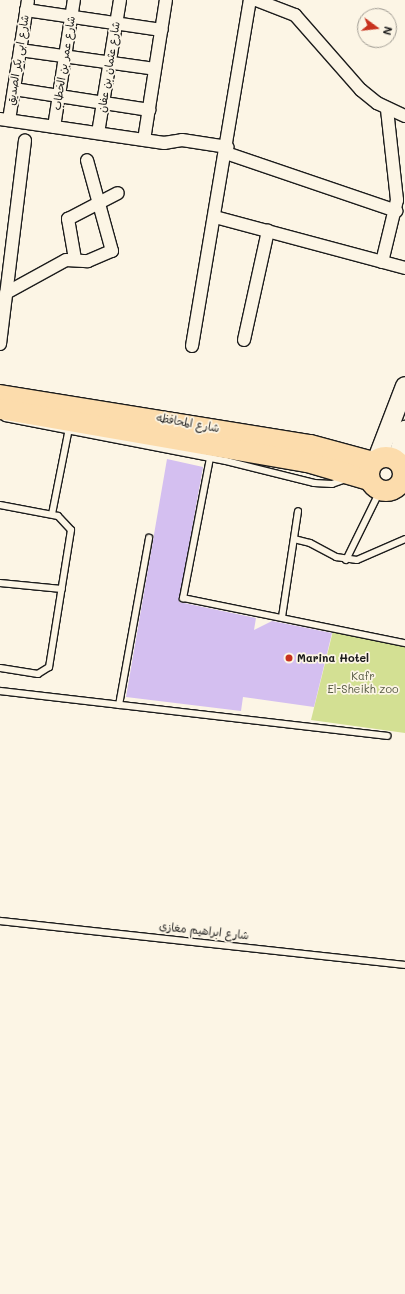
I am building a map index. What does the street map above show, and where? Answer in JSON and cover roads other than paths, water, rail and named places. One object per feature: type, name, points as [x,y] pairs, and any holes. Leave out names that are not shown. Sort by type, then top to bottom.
[{"type":"main road","points":[[386,476],[405,386]]},
{"type":"main road","name":"شارع المحافظه","points":[[0,395],[310,445],[386,476]]},
{"type":"main road","name":"شارع المحافظه","points":[[0,410],[216,455],[386,476]]},
{"type":"main road","points":[[386,476],[400,449],[405,431]]},
{"type":"street","name":"شارع عمر بن الخطاب","points":[[54,127],[74,0]]},
{"type":"street","name":"شارع عثمان بن عفان","points":[[98,133],[120,0]]},
{"type":"street","points":[[144,140],[166,0]]},
{"type":"street","points":[[192,346],[227,150],[250,0]]},
{"type":"street","points":[[256,0],[295,15],[361,90],[387,109],[405,116]]},
{"type":"street","points":[[27,5],[72,17],[162,30]]},
{"type":"street","name":"شارع ابى بكر الصديق","points":[[4,120],[14,89],[27,5]]},
{"type":"street","points":[[20,50],[155,69]]},
{"type":"street","points":[[14,89],[149,110]]},
{"type":"street","points":[[382,262],[396,211],[396,179],[387,109]]},
{"type":"street","points":[[4,120],[168,143],[182,140],[227,150],[396,211]]},
{"type":"street","points":[[0,344],[25,141]]},
{"type":"street","points":[[6,293],[63,262],[75,259],[93,260],[113,250],[87,160]]},
{"type":"street","points":[[75,259],[66,222],[118,193]]},
{"type":"street","points":[[215,217],[405,268]]},
{"type":"street","points":[[244,340],[268,231]]},
{"type":"lane","points":[[0,416],[14,422],[68,433],[115,434]]},
{"type":"lane","points":[[52,514],[68,433]]},
{"type":"lane","points":[[216,455],[183,598],[405,643]]},
{"type":"lane","points":[[346,560],[386,476]]},
{"type":"lane","points":[[0,505],[52,514],[64,519],[71,530],[49,667],[38,674],[0,668]]},
{"type":"lane","points":[[282,617],[298,511]]},
{"type":"lane","points":[[118,704],[149,538]]},
{"type":"lane","points":[[294,539],[346,560],[367,558],[405,539]]},
{"type":"lane","points":[[0,583],[62,589]]},
{"type":"lane","points":[[0,691],[387,736]]},
{"type":"lane","name":"شارع ابراهيم مغازى","points":[[0,921],[405,965]]},
{"type":"place","name":"Marina Hotel","points":[[289,658]]},
{"type":"park label","name":"Kafr El-Sheikh zoo","points":[[363,683]]}]
